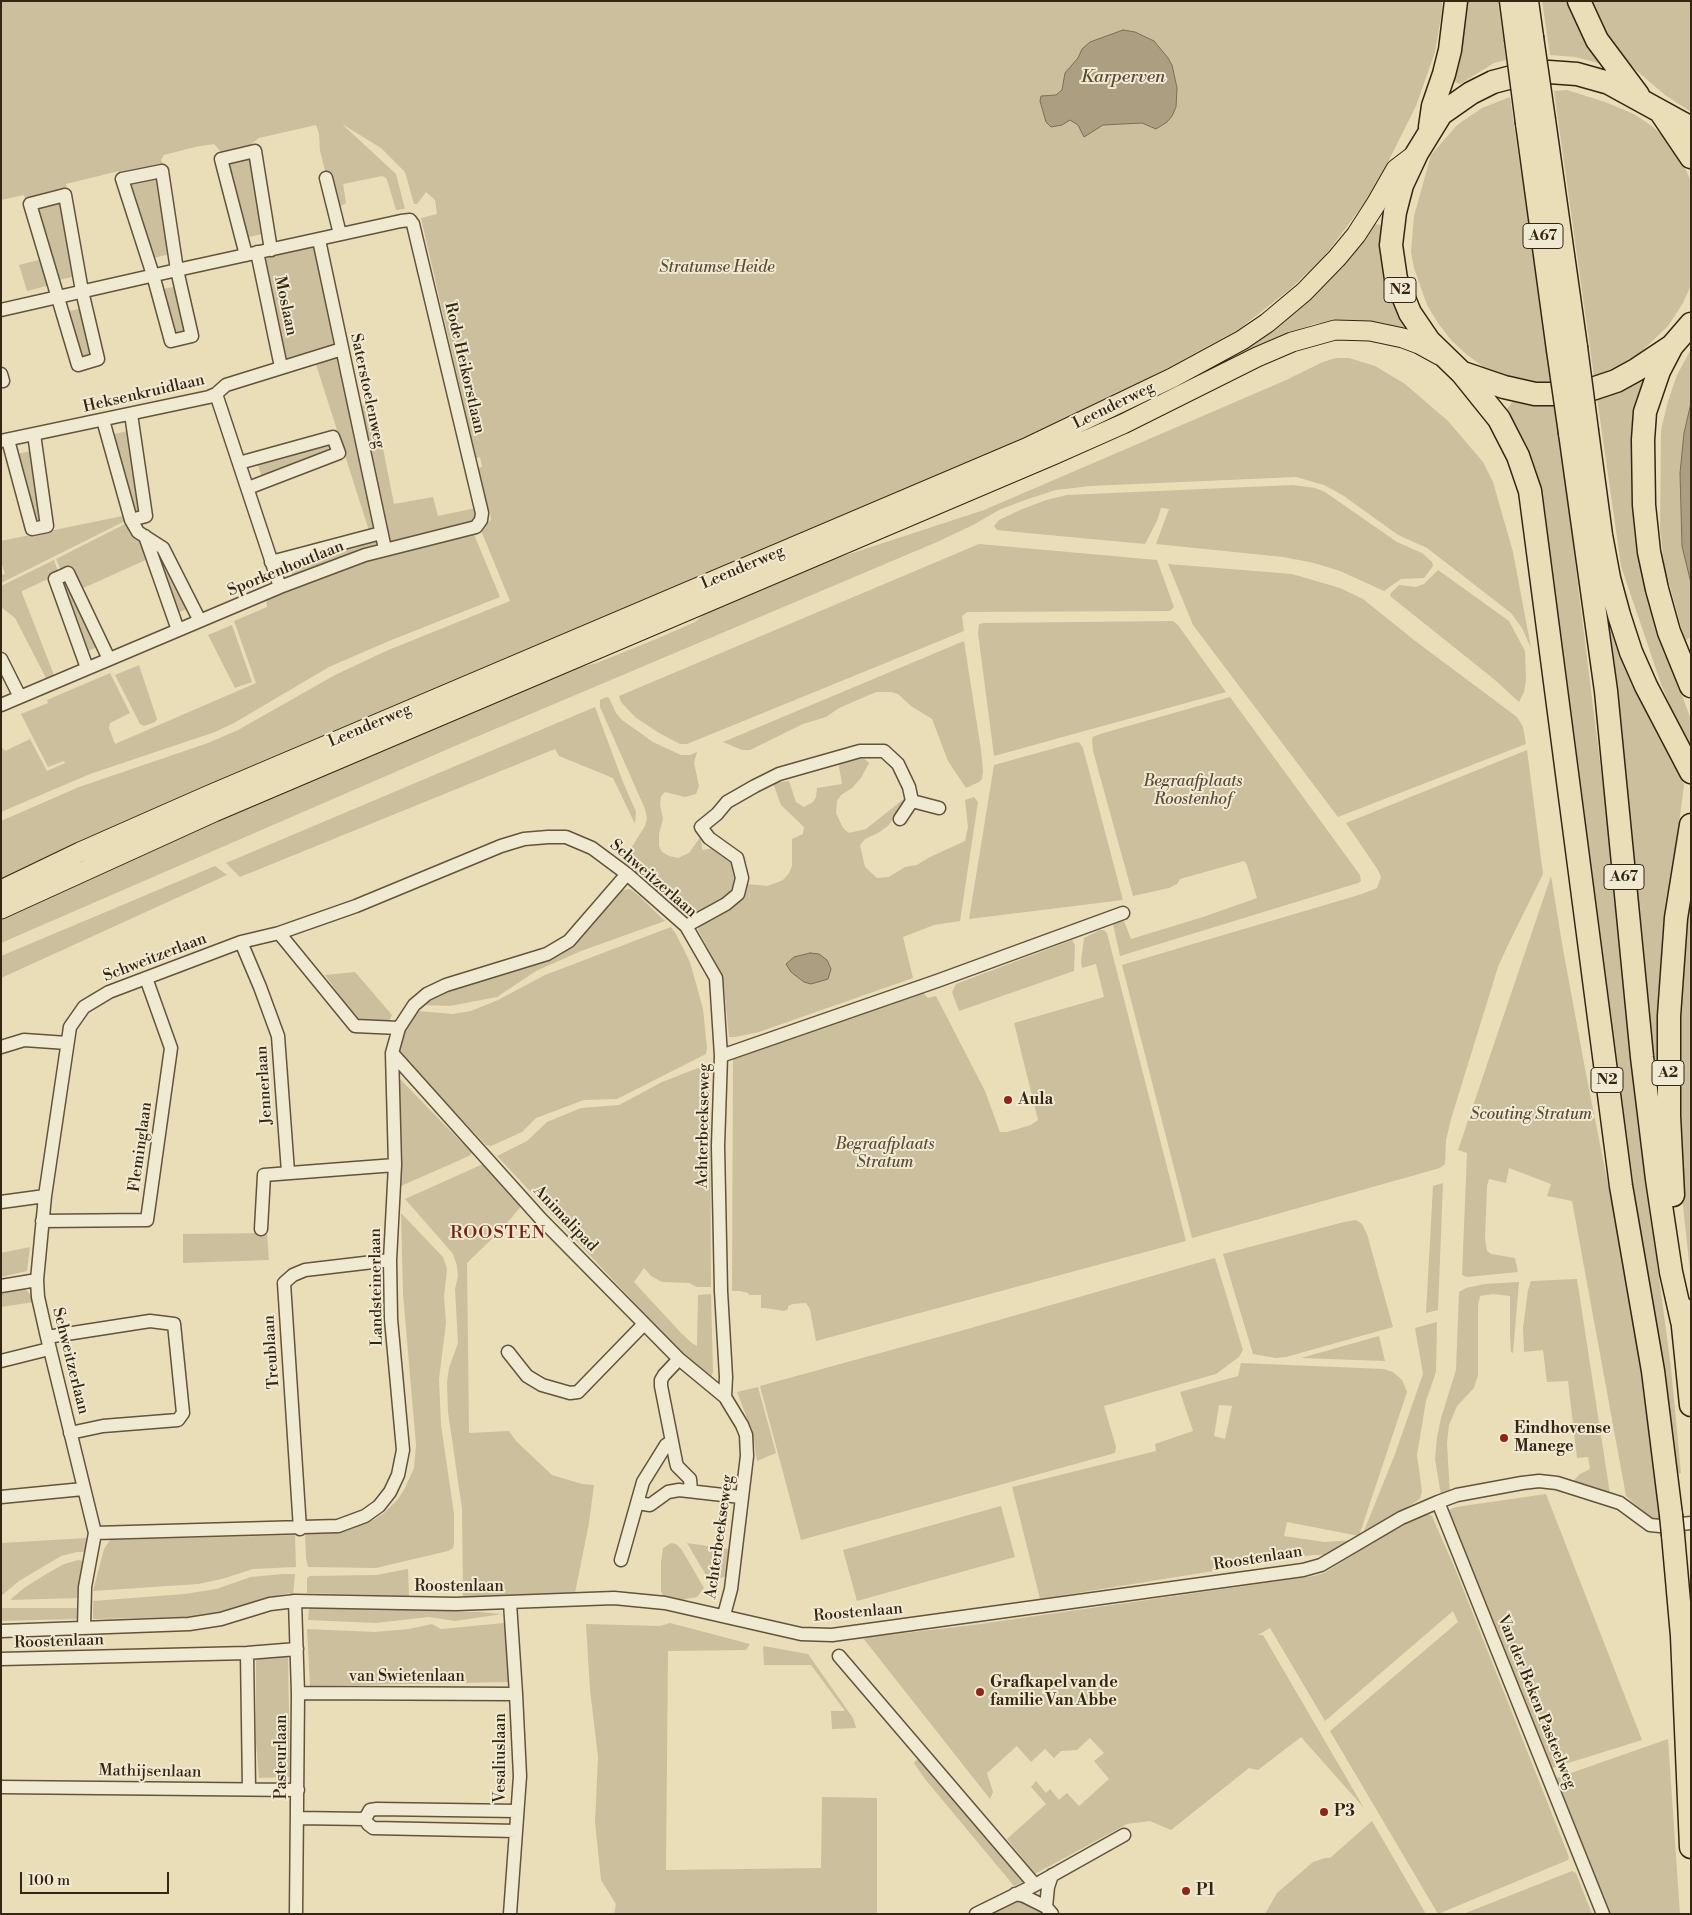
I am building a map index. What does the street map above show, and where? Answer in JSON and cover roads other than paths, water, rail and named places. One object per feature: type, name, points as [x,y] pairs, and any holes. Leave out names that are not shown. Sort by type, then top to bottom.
[{"type":"highway","points":[[1423,145],[1450,50],[1456,1]]},
{"type":"highway","name":"A67","points":[[1510,1],[1524,38]]},
{"type":"highway","name":"A67","points":[[1527,1],[1524,38],[1579,432],[1642,1057],[1671,1272],[1682,1321]]},
{"type":"highway","points":[[1579,1],[1597,40],[1641,100]]},
{"type":"highway","name":"N2","points":[[1691,158],[1660,111],[1609,83],[1577,74],[1549,72],[1516,75],[1483,87],[1455,103],[1441,114],[1402,185],[1395,212],[1392,238],[1392,260],[1399,288],[1410,314],[1428,341],[1456,367],[1484,398],[1502,425],[1518,456],[1530,491],[1620,1176],[1678,1524],[1691,1847]]},
{"type":"highway","points":[[1660,111],[1691,128]]},
{"type":"highway","name":"N2","points":[[1690,323],[1672,346],[1659,371],[1646,406],[1642,440],[1644,505],[1651,564],[1669,632],[1691,686]]},
{"type":"highway","name":"N2","points":[[1456,367],[1504,387],[1526,392],[1569,394],[1599,387],[1621,378],[1672,346]]},
{"type":"highway","name":"A67","points":[[1579,432],[1609,578],[1631,652],[1646,686],[1691,772]]},
{"type":"highway","name":"A2","points":[[1691,825],[1676,918],[1668,1052],[1672,1169],[1682,1321],[1691,1405]]},
{"type":"main road","name":"Leenderweg","points":[[1,890],[80,852],[207,796],[1026,448],[1172,378],[1253,333],[1304,292],[1356,235],[1396,169],[1423,145]]},
{"type":"main road","name":"Leenderweg","points":[[1,909],[214,812],[1037,462],[1123,424],[1257,357],[1292,342],[1335,330],[1370,330],[1390,334],[1419,344],[1456,367]]},
{"type":"street","name":"Moslaan","points":[[271,250],[255,151],[221,159],[252,254],[281,367]]},
{"type":"street","points":[[162,170],[177,270],[192,336],[171,341],[153,275],[122,179],[162,170]]},
{"type":"street","points":[[1,310],[340,234],[326,178]]},
{"type":"street","points":[[65,195],[82,291],[98,359],[78,365],[58,297],[30,204],[65,195]]},
{"type":"street","name":"Rode Heikorstlaan","points":[[340,234],[401,221],[410,220],[413,224],[482,513],[479,524]]},
{"type":"street","name":"Saterstoelenweg","points":[[319,240],[385,549]]},
{"type":"street","name":"Heksenkruidlaan","points":[[34,434],[47,526],[32,529],[5,440],[209,397],[216,394],[226,385],[342,349]]},
{"type":"street","points":[[1,374],[3,381],[1,381]]},
{"type":"street","points":[[216,394],[280,587]]},
{"type":"street","points":[[131,414],[146,516],[131,520]]},
{"type":"street","points":[[103,420],[131,520],[138,532],[163,548],[200,621]]},
{"type":"street","points":[[239,463],[334,437],[339,453],[248,488]]},
{"type":"street","name":"Sporkenhoutlaan","points":[[1,705],[280,587],[385,549],[469,530],[479,524]]},
{"type":"street","name":"Sporkenhoutlaan","points":[[271,562],[381,533]]},
{"type":"street","points":[[145,536],[178,630]]},
{"type":"street","points":[[87,668],[55,578],[68,573],[109,659]]},
{"type":"street","points":[[1,659],[20,697]]},
{"type":"street","points":[[686,926],[726,904],[738,894],[742,878],[737,858],[709,838],[701,827],[717,814],[727,802],[779,774],[860,751],[884,751],[898,764],[910,787],[912,801],[900,819]]},
{"type":"street","points":[[912,801],[939,808]]},
{"type":"street","name":"Schweitzerlaan","points":[[84,1628],[85,1587],[94,1533],[48,1343],[38,1297],[37,1280],[45,1196],[67,1043],[70,1027],[84,1008],[109,992],[241,942],[279,932],[356,906],[524,839],[566,837],[592,848],[627,874],[686,926],[716,978],[720,1056]]},
{"type":"street","name":"Landsteinerlaan","points":[[94,1533],[338,1526],[365,1516],[379,1506],[390,1492],[398,1475],[403,1450],[391,1319],[390,1260],[394,1165],[392,1053],[399,1028],[414,1005],[427,994],[446,985],[547,954],[569,941],[627,874]]},
{"type":"street","name":"Achterbeekseweg","points":[[724,1615],[731,1589],[747,1456],[746,1435],[737,1414],[725,1397],[726,1377],[721,1291],[718,1146],[720,1056],[937,981],[1123,913]]},
{"type":"street","points":[[279,932],[355,1026],[399,1028]]},
{"type":"street","name":"Jennerlaan","points":[[241,942],[278,1036],[288,1172]]},
{"type":"street","name":"Fleminglaan","points":[[42,1221],[147,1220],[171,1048],[146,978]]},
{"type":"street","points":[[1,1047],[24,1040],[67,1043]]},
{"type":"street","name":"Animalipad","points":[[392,1053],[526,1203],[679,1359],[704,1382],[725,1397]]},
{"type":"street","points":[[261,1228],[264,1175],[394,1165]]},
{"type":"street","points":[[1,1202],[45,1196]]},
{"type":"street","name":"Treublaan","points":[[300,1528],[284,1283],[293,1275],[305,1270],[390,1260]]},
{"type":"street","points":[[1,1286],[37,1280]]},
{"type":"street","points":[[1,1361],[48,1343],[150,1321],[174,1324],[183,1413],[178,1420],[103,1426],[70,1433]]},
{"type":"street","points":[[508,1352],[527,1376],[542,1385],[570,1393],[578,1392],[644,1324]]},
{"type":"street","points":[[679,1359],[661,1380],[677,1466],[690,1479],[691,1490]]},
{"type":"street","points":[[621,1560],[643,1482],[666,1445],[672,1441]]},
{"type":"street","name":"Roostenlaan","points":[[1,1631],[189,1624],[220,1619],[270,1604],[296,1601],[456,1604],[622,1598],[656,1602],[724,1615],[801,1634],[832,1635],[1303,1570],[1321,1565],[1401,1518],[1438,1502],[1457,1495],[1538,1481],[1557,1483],[1620,1503],[1650,1525],[1678,1524]]},
{"type":"street","points":[[1,1497],[83,1488]]},
{"type":"street","points":[[638,1503],[650,1505],[673,1490],[691,1490],[741,1497]]},
{"type":"street","name":"Van der Beken Pasteelweg","points":[[1438,1502],[1603,1914]]},
{"type":"street","name":"Pasteurlaan","points":[[296,1601],[298,1693],[296,1914]]},
{"type":"street","name":"Vesaliuslaan","points":[[510,1603],[520,1776],[510,1914]]},
{"type":"street","name":"Roostenlaan","points":[[1,1659],[297,1650]]},
{"type":"street","name":"Pasteurlaan","points":[[247,1653],[249,1789]]},
{"type":"street","points":[[839,1656],[1035,1885]]},
{"type":"street","name":"van Swietenlaan","points":[[298,1693],[516,1694]]},
{"type":"street","name":"Mathijsenlaan","points":[[1,1787],[298,1790]]},
{"type":"street","points":[[366,1819],[370,1810],[377,1809],[517,1811]]},
{"type":"street","points":[[298,1818],[366,1819]]},
{"type":"street","points":[[366,1819],[370,1826],[376,1828],[516,1831]]},
{"type":"street","points":[[976,1914],[1035,1885],[1124,1835]]},
{"type":"street","points":[[1049,1910],[1048,1887],[1052,1875]]},
{"type":"street","points":[[1015,1894],[1024,1896],[1049,1910]]},
{"type":"water","name":"Karperven","points":[[1123,30],[1135,32],[1154,41],[1172,65],[1177,88],[1176,107],[1172,116],[1167,122],[1156,129],[1142,123],[1103,125],[1084,137],[1078,125],[1070,120],[1062,125],[1051,127],[1046,122],[1040,101],[1041,96],[1056,95],[1062,90],[1065,73],[1078,58],[1082,49],[1090,42]]},
{"type":"water","points":[[1691,403],[1691,583],[1682,546],[1680,473],[1684,433]]},
{"type":"water","points":[[810,953],[819,954],[827,960],[831,969],[828,979],[811,984],[804,982],[791,972],[786,964],[794,957]]},
{"type":"place","name":"Aula","points":[[1008,1100]]},
{"type":"place","name":"Eindhovense Manege","points":[[1504,1438]]},
{"type":"place","name":"Grafkapel van de familie Van Abbe","points":[[980,1692]]},
{"type":"place","name":"P3","points":[[1324,1812]]},
{"type":"place","name":"P1","points":[[1186,1891]]},
{"type":"district","name":"ROOSTEN","points":[[498,1234]]},
{"type":"park label","name":"Stratumse Heide","points":[[717,268]]},
{"type":"park label","name":"Begraafplaats Roostenhof","points":[[1193,791]]},
{"type":"park label","name":"Scouting Stratum","points":[[1531,1115]]},
{"type":"park label","name":"Begraafplaats Stratum","points":[[885,1154]]}]
